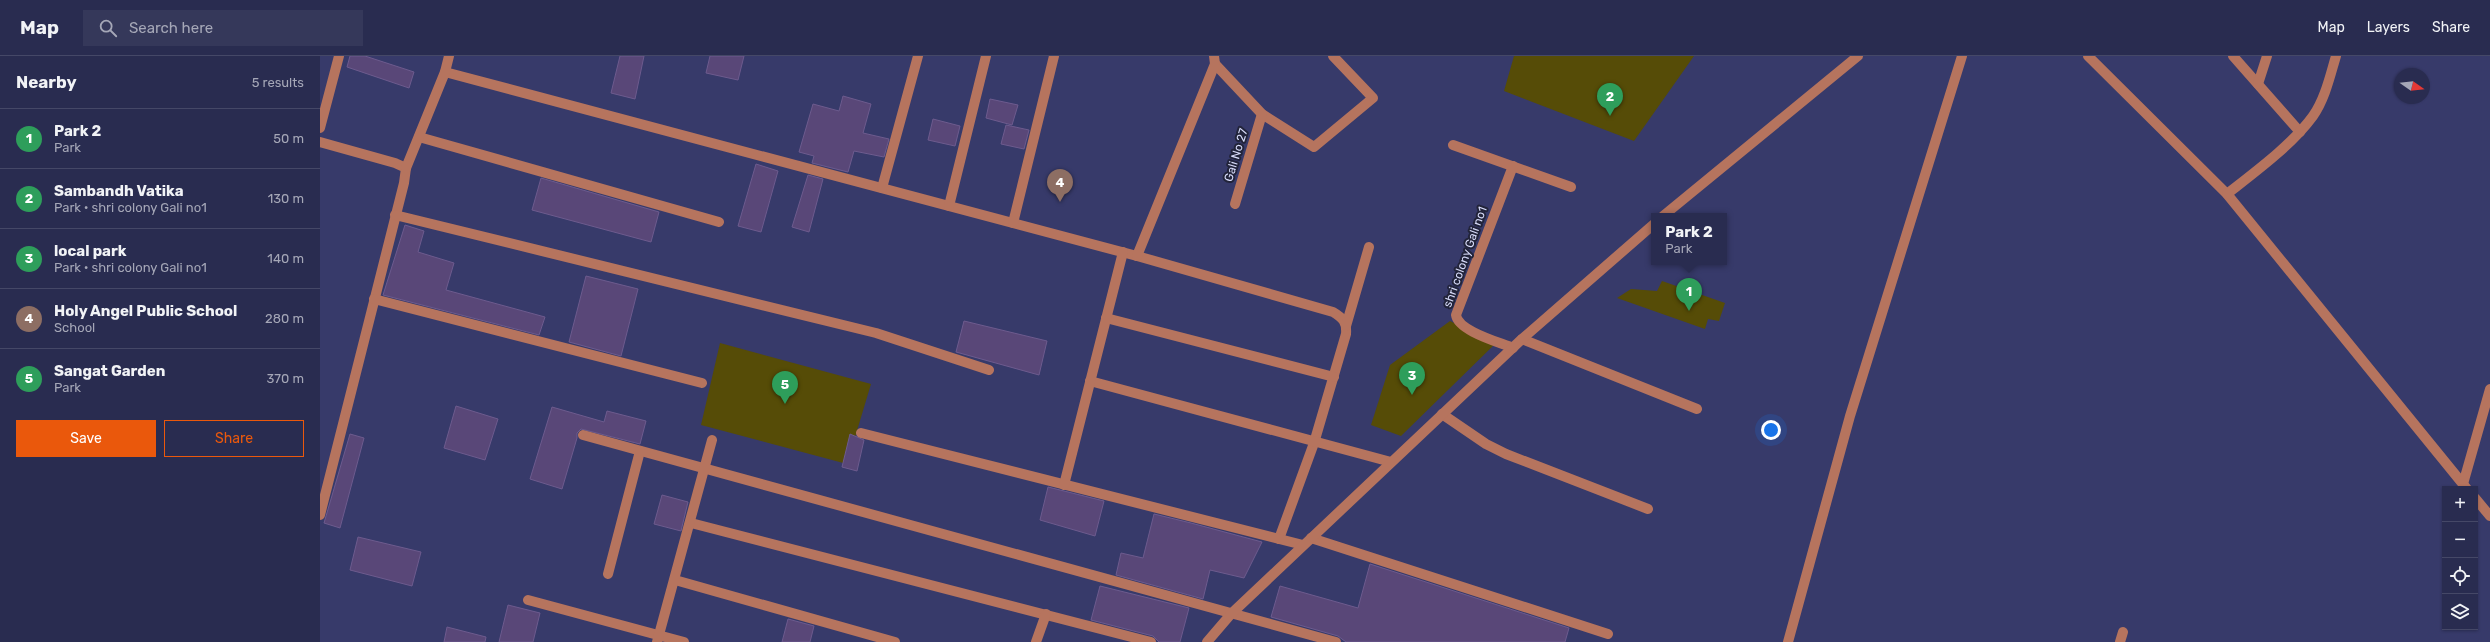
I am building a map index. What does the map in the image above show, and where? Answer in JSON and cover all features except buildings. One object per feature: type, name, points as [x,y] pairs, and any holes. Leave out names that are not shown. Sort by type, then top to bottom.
[{"type":"street","points":[[320,128],[338,56]]},
{"type":"street","points":[[320,515],[404,183],[406,168],[445,72],[449,56]]},
{"type":"street","points":[[882,188],[918,56]]},
{"type":"street","points":[[949,206],[986,56]]},
{"type":"street","points":[[1013,223],[1054,56]]},
{"type":"street","points":[[1137,256],[1215,60],[1262,114],[1314,147],[1373,98],[1333,56]]},
{"type":"street","points":[[1667,213],[1858,56]]},
{"type":"street","points":[[1788,642],[1850,416],[1962,56]]},
{"type":"street","points":[[2088,56],[2227,194],[2464,486]]},
{"type":"street","points":[[2233,56],[2300,132]]},
{"type":"street","points":[[2258,84],[2267,56]]},
{"type":"street","points":[[2227,194],[2300,132],[2317,108],[2326,89],[2336,56]]},
{"type":"street","points":[[445,72],[1123,252],[1333,312],[1342,318],[1346,326]]},
{"type":"street","name":"Gali No 27","points":[[1235,204],[1262,114]]},
{"type":"street","points":[[419,137],[719,222]]},
{"type":"street","points":[[320,142],[395,163],[406,168]]},
{"type":"street","points":[[1453,145],[1571,187]]},
{"type":"street","name":"shri colony Gali no1","points":[[1513,166],[1456,315],[1457,320],[1465,328],[1513,348]]},
{"type":"street","points":[[395,215],[876,333],[989,370]]},
{"type":"street","points":[[1207,642],[1231,614],[1522,338],[1651,227]]},
{"type":"street","points":[[1279,539],[1314,443],[1334,377],[1346,326],[1369,247]]},
{"type":"street","points":[[1064,485],[1123,252]]},
{"type":"street","points":[[374,299],[702,383]]},
{"type":"street","points":[[1106,318],[1334,377]]},
{"type":"street","points":[[1522,338],[1698,409]]},
{"type":"street","points":[[1090,381],[1314,443],[1391,462]]},
{"type":"street","points":[[2465,486],[2490,389]]},
{"type":"street","points":[[1442,414],[1486,444],[1506,454],[1648,509]]},
{"type":"street","points":[[861,433],[1303,545]]},
{"type":"street","points":[[583,435],[1336,642]]},
{"type":"street","points":[[658,639],[691,523],[712,440]]},
{"type":"street","points":[[608,574],[640,451]]},
{"type":"street","points":[[2478,502],[2490,516]]},
{"type":"street","points":[[691,523],[1150,642]]},
{"type":"street","points":[[1311,538],[1608,634]]},
{"type":"street","points":[[675,580],[895,642]]},
{"type":"street","points":[[528,600],[658,639],[684,642]]},
{"type":"street","points":[[1036,642],[1046,614]]},
{"type":"street","points":[[2120,642],[2123,632]]},
{"type":"shaded area","points":[[1514,56],[1694,56],[1634,141],[1504,91]]},
{"type":"shaded area","points":[[1662,281],[1725,303],[1719,321],[1708,319],[1705,329],[1617,298],[1631,289],[1657,291]]},
{"type":"shaded area","points":[[1450,321],[1496,343],[1401,436],[1371,425],[1390,365]]},
{"type":"shaded area","points":[[720,343],[871,384],[847,464],[701,425]]},
{"type":"place","name":"Sambandh Vatika","points":[[1610,116]]},
{"type":"place","name":"Holy Angel Public School","points":[[1060,202]]},
{"type":"place","name":"Park 2","points":[[1689,311]]},
{"type":"place","name":"local park","points":[[1412,395]]},
{"type":"place","name":"Sangat Garden","points":[[785,404]]}]
